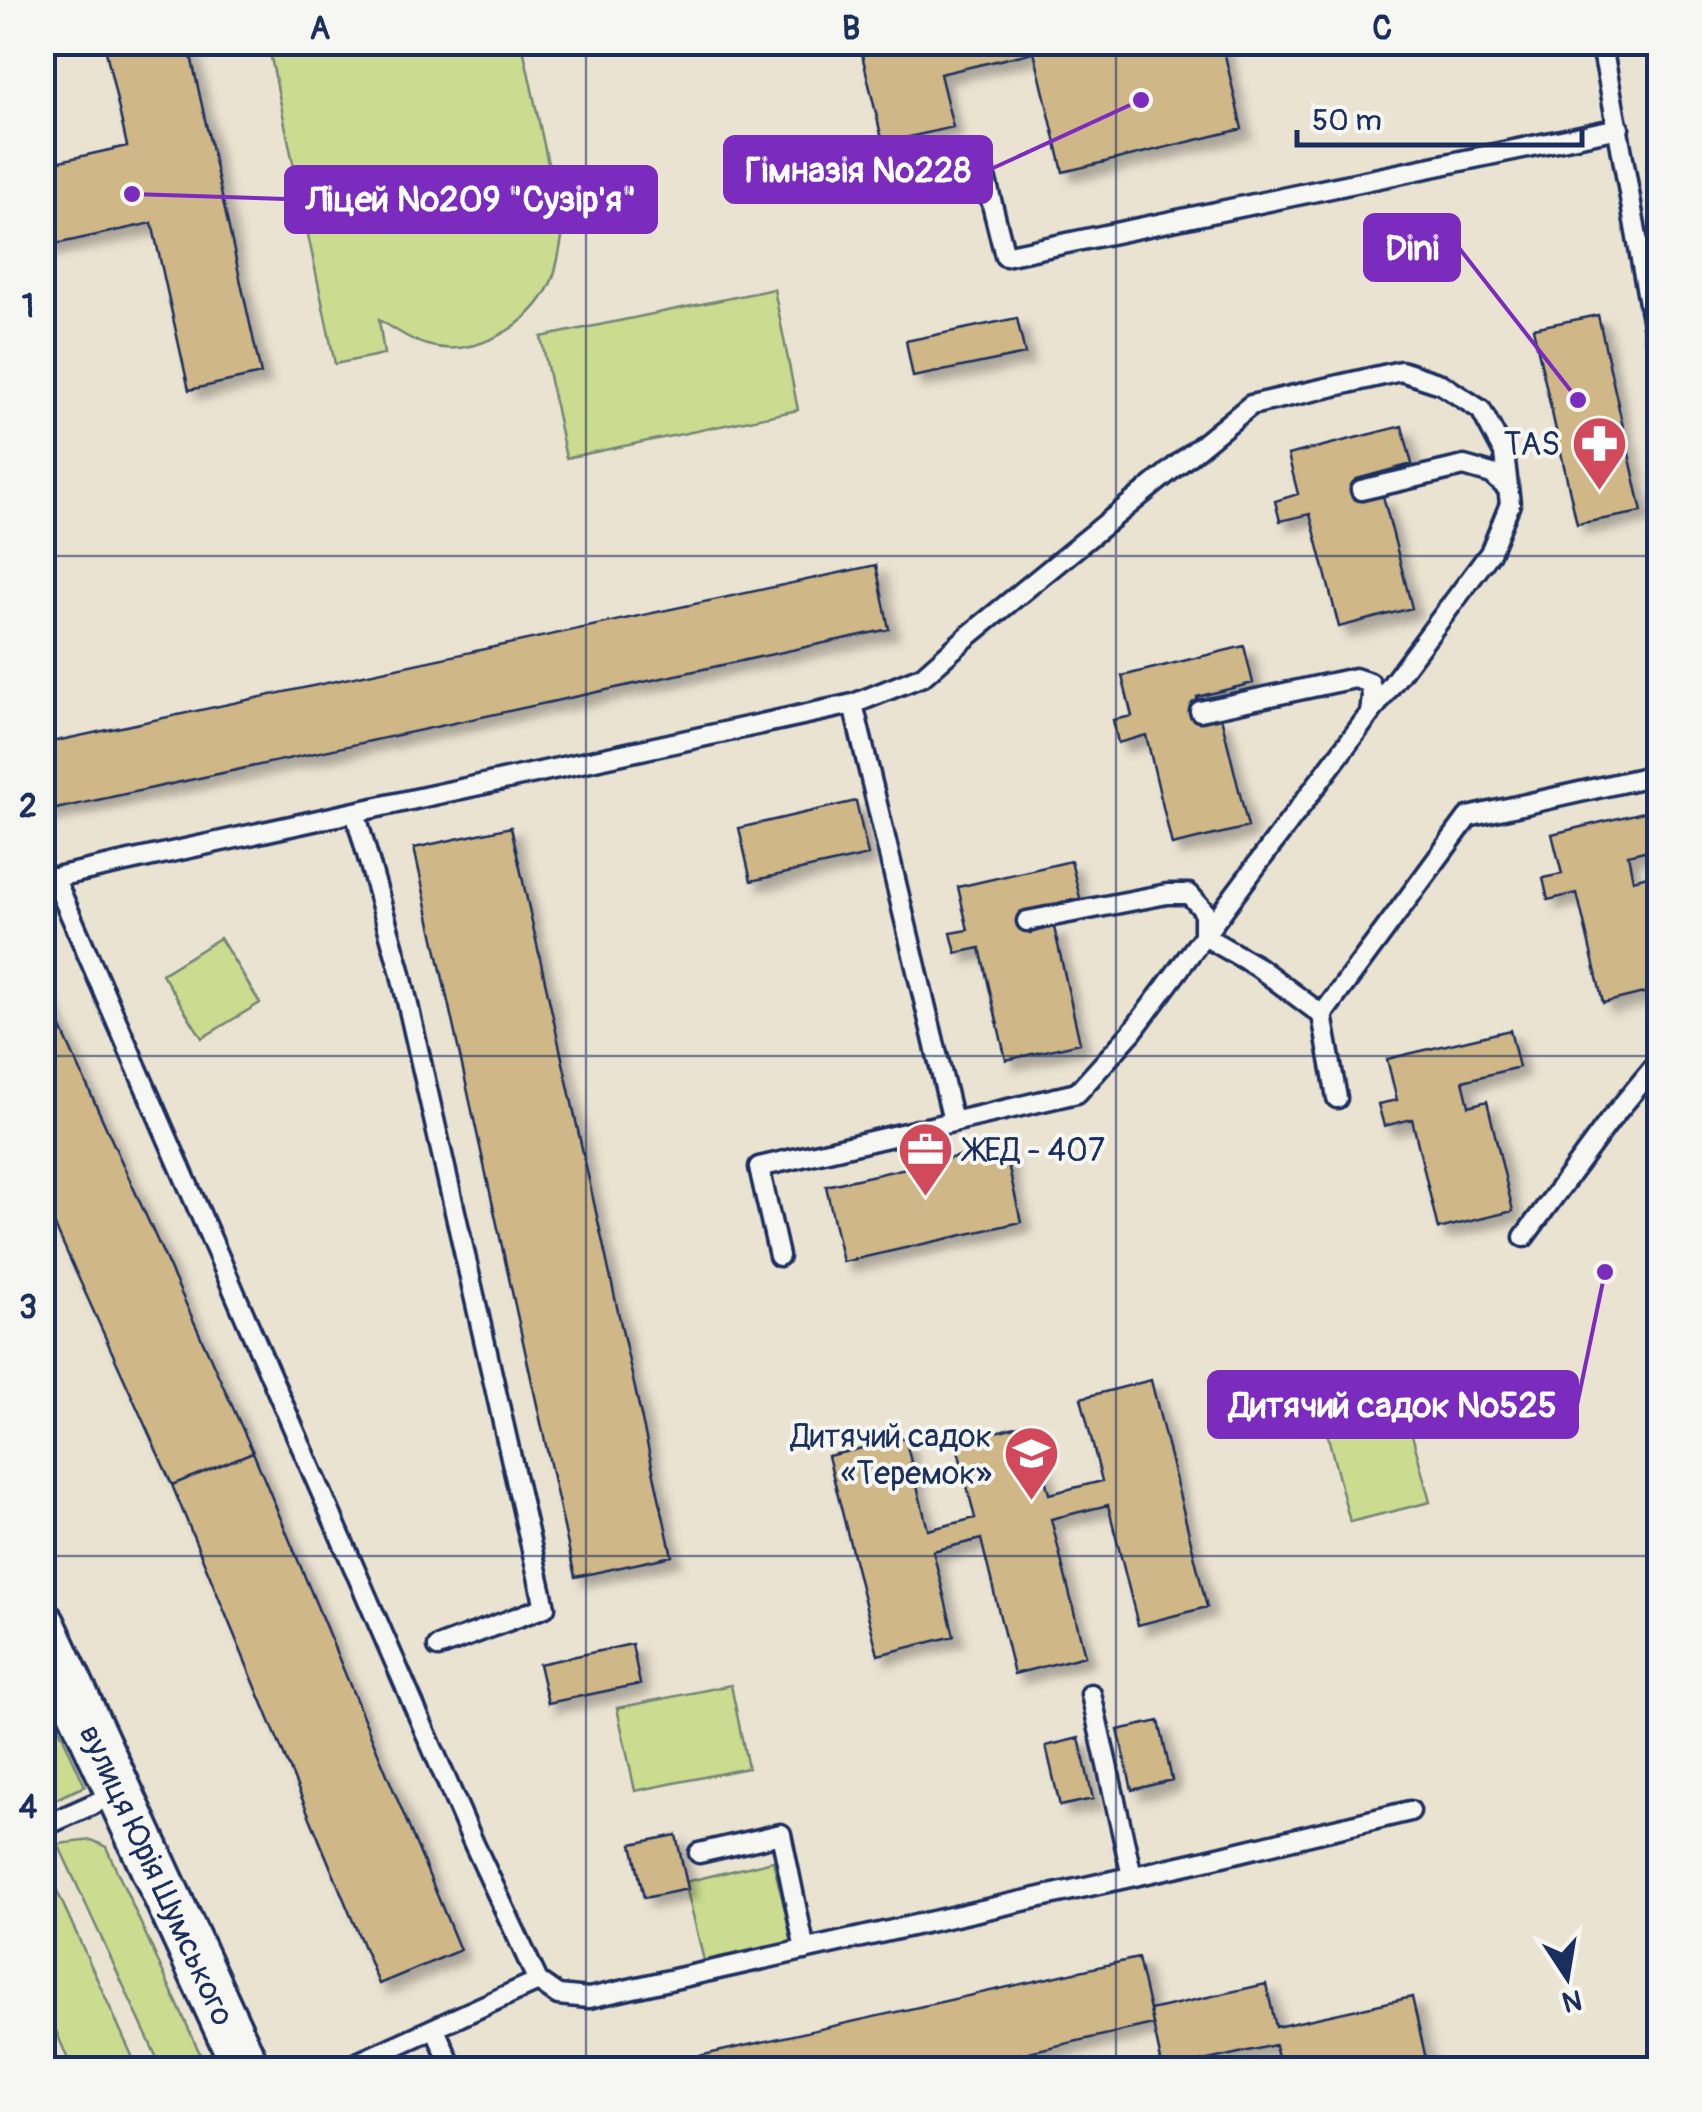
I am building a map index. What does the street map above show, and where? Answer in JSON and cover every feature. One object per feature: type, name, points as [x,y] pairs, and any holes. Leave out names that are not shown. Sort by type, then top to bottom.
[{"type":"street","name":"вулиця Юрія Шумського","points":[[42,1625],[247,2070]]},
{"type":"lane","points":[[1601,42],[1651,271],[1660,359]]},
{"type":"lane","points":[[983,168],[1005,256],[1619,128]]},
{"type":"lane","points":[[779,1256],[758,1167],[1077,1093],[1132,1032],[1490,552],[1510,504],[1504,452],[1480,410],[1441,384],[1401,371],[1252,405],[923,676],[852,704],[48,879],[538,1982],[558,1995],[589,1998],[1410,1811]]},
{"type":"lane","points":[[1360,490],[1464,466],[1492,474],[1508,488]]},
{"type":"lane","points":[[1200,711],[1355,678],[1370,683],[1370,714]]},
{"type":"lane","points":[[852,704],[953,1121]]},
{"type":"lane","points":[[1322,1015],[1468,817],[1660,774]]},
{"type":"lane","points":[[355,812],[400,970],[546,1607],[438,1647]]},
{"type":"lane","points":[[1027,921],[1166,894],[1189,894],[1204,911],[1204,936]]},
{"type":"lane","points":[[1204,936],[1258,967],[1322,1015],[1337,1098]]},
{"type":"lane","points":[[1524,1237],[1610,1120],[1660,1060]]},
{"type":"lane","points":[[1091,1694],[1132,1876]]},
{"type":"lane","points":[[42,1827],[119,1792]]},
{"type":"lane","points":[[699,1853],[781,1834],[806,1950]]},
{"type":"lane","points":[[342,2070],[538,1982]]},
{"type":"lane","points":[[435,2028],[453,2070]]},
{"type":"green space","points":[[268,43],[522,43],[563,233],[550,285],[524,318],[494,338],[461,348],[414,341],[379,320],[384,354],[335,364]]},
{"type":"green space","points":[[774,289],[798,410],[566,458],[541,337]]},
{"type":"green space","points":[[220,938],[260,1003],[202,1038],[162,974]]},
{"type":"green space","points":[[1405,1408],[1430,1502],[1350,1522],[1326,1429]]},
{"type":"green space","points":[[731,1685],[748,1768],[635,1791],[617,1708]]},
{"type":"green space","points":[[42,1690],[85,1786],[43,1805],[42,1805]]},
{"type":"green space","points":[[92,1840],[106,1847],[207,2069],[162,2069],[58,1844]]},
{"type":"green space","points":[[42,1860],[138,2069],[72,2069],[43,2000]]},
{"type":"green space","points":[[773,1861],[793,1943],[705,1965],[685,1882]]},
{"type":"building","points":[[104,42],[188,42],[261,374],[189,390],[152,223],[42,247],[42,165],[127,146]]},
{"type":"building","points":[[859,42],[1222,42],[1242,129],[1063,172],[1034,52],[940,74],[953,127],[883,143]]},
{"type":"building","points":[[1598,315],[1642,512],[1577,524],[1533,328]]},
{"type":"building","points":[[1017,318],[1025,354],[913,377],[906,341]]},
{"type":"building","points":[[1402,426],[1412,464],[1357,479],[1363,501],[1383,496],[1412,608],[1339,627],[1310,514],[1280,521],[1275,501],[1298,494],[1288,455]]},
{"type":"building","points":[[876,565],[889,629],[42,812],[42,744]]},
{"type":"building","points":[[1244,646],[1253,683],[1197,697],[1203,722],[1221,717],[1248,827],[1172,845],[1146,735],[1118,743],[1113,720],[1132,716],[1122,676]]},
{"type":"building","points":[[856,801],[868,855],[751,881],[739,828]]},
{"type":"building","points":[[1660,808],[1660,847],[1628,855],[1633,880],[1651,875],[1660,909],[1660,989],[1603,1003],[1577,893],[1548,900],[1543,878],[1562,874],[1552,834]]},
{"type":"building","points":[[511,827],[672,1556],[575,1577],[414,848]]},
{"type":"building","points":[[1071,861],[1080,898],[1025,911],[1030,933],[1054,927],[1080,1043],[1006,1060],[980,948],[956,953],[951,933],[968,930],[958,887]]},
{"type":"building","points":[[42,986],[253,1452],[172,1485],[42,1197]]},
{"type":"building","points":[[1510,1030],[1519,1067],[1463,1081],[1469,1106],[1487,1101],[1513,1211],[1438,1229],[1412,1119],[1384,1126],[1378,1104],[1397,1100],[1387,1059]]},
{"type":"building","points":[[1004,1146],[1021,1222],[843,1262],[826,1186]]},
{"type":"building","points":[[1151,1380],[1207,1607],[1138,1625],[1108,1505],[1051,1519],[1085,1656],[1014,1674],[981,1539],[933,1551],[954,1636],[878,1655],[828,1456],[905,1438],[928,1530],[975,1518],[956,1442],[1031,1423],[1049,1494],[1102,1481],[1081,1398]]},
{"type":"building","points":[[253,1452],[460,1950],[379,1984],[172,1485]]},
{"type":"building","points":[[632,1644],[640,1684],[548,1703],[539,1664]]},
{"type":"building","points":[[1159,1721],[1172,1780],[1132,1790],[1118,1730]]},
{"type":"building","points":[[1079,1738],[1093,1799],[1060,1806],[1046,1746]]},
{"type":"building","points":[[676,1835],[688,1889],[644,1898],[632,1844]]},
{"type":"building","points":[[1138,1958],[1153,2024],[949,2070],[636,2070]]},
{"type":"building","points":[[1266,1984],[1276,2027],[1412,1997],[1426,2059],[1379,2070],[1281,2070],[1275,2045],[1163,2070],[1150,2010]]},
{"type":"place","name":"Гімназія №228","points":[[1141,100]]},
{"type":"place","name":"Ліцей №209 \"Сузір'я\"","points":[[132,194]]},
{"type":"place","name":"Dini","points":[[1578,400]]},
{"type":"place","name":"TAS","points":[[1599,493]]},
{"type":"place","name":"ЖЕД - 407","points":[[926,1199]]},
{"type":"place","name":"Дитячий садок №525","points":[[1605,1272]]},
{"type":"place","name":"Дитячий садок «Теремок»","points":[[1031,1503]]}]
